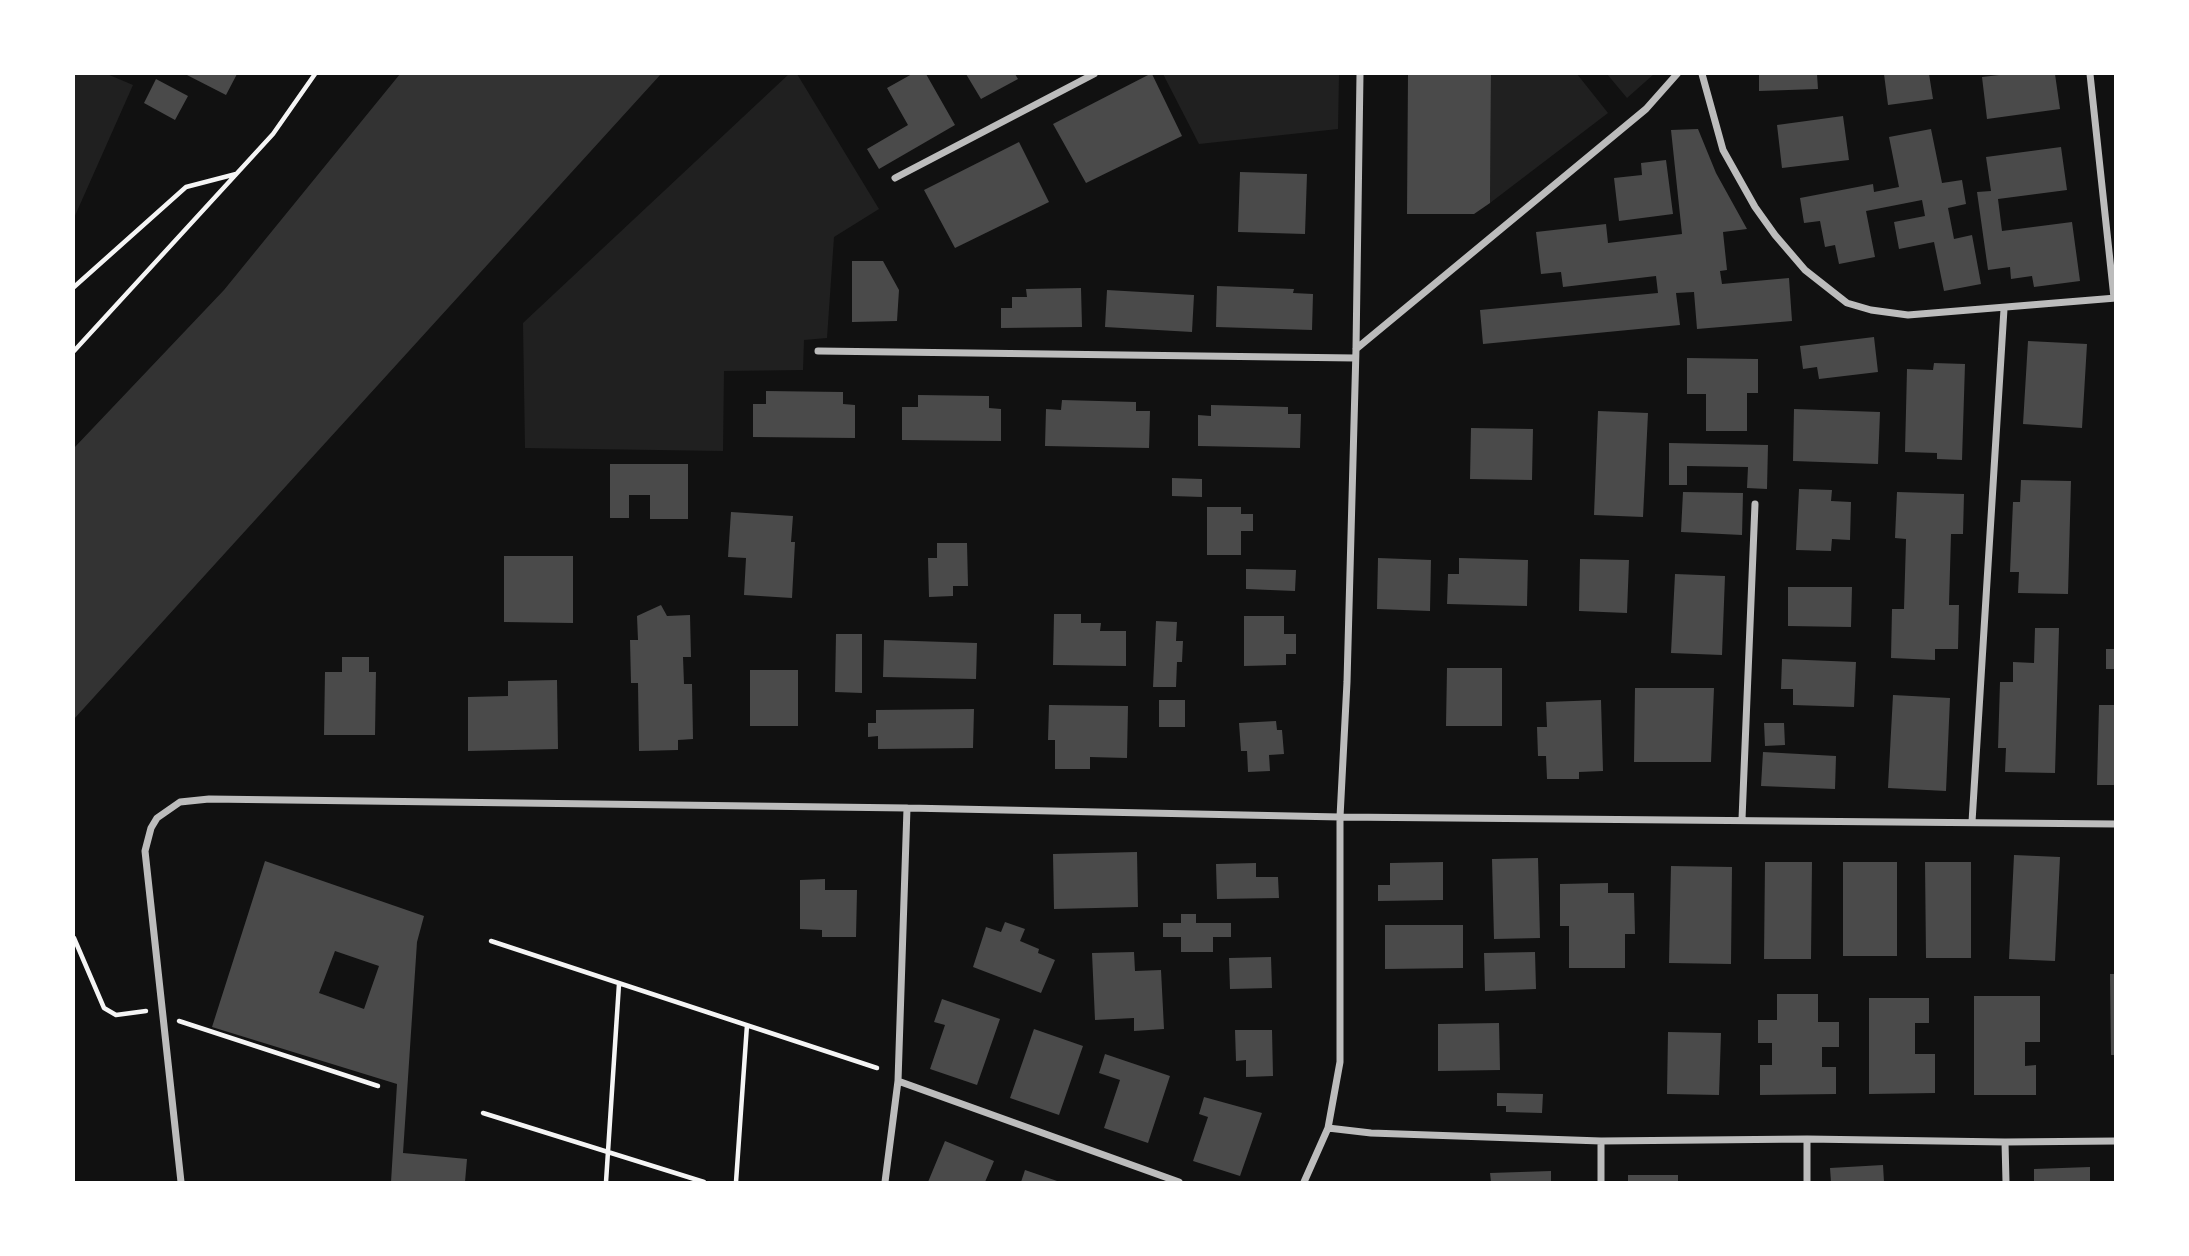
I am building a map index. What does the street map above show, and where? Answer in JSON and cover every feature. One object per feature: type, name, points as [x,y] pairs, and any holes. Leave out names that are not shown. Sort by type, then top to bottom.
[{"type":"street","points":[[895,178],[1094,74]]},
{"type":"street","points":[[1304,1182],[1328,1128],[1340,1062],[1340,817],[1347,682],[1356,348],[1360,74]]},
{"type":"street","points":[[1356,348],[1646,110],[1677,74]]},
{"type":"street","points":[[1702,74],[1723,150],[1738,180],[1775,236],[1805,270],[1847,303],[1871,310],[1908,315],[2115,298],[2090,74]]},
{"type":"street","points":[[1972,822],[2004,309]]},
{"type":"street","points":[[818,351],[1355,358]]},
{"type":"street","points":[[1742,819],[1755,504]]},
{"type":"street","points":[[181,1182],[145,851],[151,828],[158,818],[180,802],[209,799],[907,808],[1340,817],[2116,824]]},
{"type":"street","points":[[884,1182],[898,1081],[907,808]]},
{"type":"street","points":[[898,1081],[1179,1182]]},
{"type":"street","points":[[1328,1128],[1371,1133],[1601,1141],[2116,1141]]},
{"type":"street","points":[[1807,1139],[1807,1182]]},
{"type":"street","points":[[1601,1141],[1601,1182]]},
{"type":"street","points":[[2005,1142],[2006,1182]]},
{"type":"path","points":[[74,351],[273,134],[315,74]]},
{"type":"path","points":[[74,287],[186,187],[237,173]]},
{"type":"path","points":[[74,938],[104,1008],[116,1015],[146,1011]]},
{"type":"path","points":[[491,942],[877,1068]]},
{"type":"path","points":[[606,1182],[620,984]]},
{"type":"path","points":[[176,1020],[378,1086]]},
{"type":"path","points":[[736,1182],[747,1025]]},
{"type":"path","points":[[483,1113],[704,1182]]},
{"type":"shaded area","points":[[74,74],[107,74],[133,85],[74,218]]},
{"type":"shaded area","points":[[400,74],[661,74],[74,719],[74,448],[224,290]]},
{"type":"shaded area","points":[[789,74],[797,74],[879,209],[834,237],[827,338],[804,340],[803,370],[724,371],[723,451],[525,448],[523,323]]},
{"type":"shaded area","points":[[1163,74],[1339,74],[1338,129],[1199,144]]},
{"type":"shaded area","points":[[1491,74],[1577,74],[1608,113],[1490,203]]},
{"type":"shaded area","points":[[1607,74],[1654,74],[1627,98]]},
{"type":"building","points":[[185,74],[237,74],[226,95]]},
{"type":"building","points":[[912,74],[926,74],[955,125],[879,169],[867,149],[908,125],[887,88]]},
{"type":"building","points":[[966,74],[1015,74],[1018,79],[981,99]]},
{"type":"building","points":[[1150,74],[1182,136],[1086,183],[1053,124]]},
{"type":"building","points":[[1408,74],[1491,74],[1490,203],[1474,214],[1407,214]]},
{"type":"building","points":[[1759,74],[1817,74],[1818,89],[1759,91]]},
{"type":"building","points":[[1884,74],[1929,74],[1933,99],[1888,105]]},
{"type":"building","points":[[2055,74],[2060,109],[1987,119],[1982,77]]},
{"type":"building","points":[[156,79],[188,96],[175,120],[144,103]]},
{"type":"building","points":[[1843,116],[1849,160],[1782,168],[1777,125]]},
{"type":"building","points":[[1698,129],[1716,173],[1747,229],[1723,232],[1727,270],[1720,271],[1722,284],[1789,278],[1792,321],[1697,329],[1694,292],[1676,293],[1680,325],[1483,344],[1480,310],[1658,293],[1656,276],[1563,287],[1561,272],[1541,274],[1536,232],[1606,224],[1608,243],[1682,234],[1671,130]]},
{"type":"building","points":[[1931,129],[1942,183],[1962,180],[1966,204],[1948,208],[1954,239],[1972,235],[1981,284],[1944,291],[1934,242],[1899,249],[1894,222],[1925,216],[1922,200],[1866,211],[1875,257],[1839,264],[1835,245],[1825,247],[1820,221],[1804,223],[1800,198],[1873,184],[1874,192],[1899,187],[1889,137]]},
{"type":"building","points":[[1019,142],[1049,202],[955,248],[924,190]]},
{"type":"building","points":[[2061,147],[2067,190],[1998,199],[2002,231],[2072,222],[2080,281],[2034,287],[2032,276],[2011,279],[2010,267],[1988,270],[1977,192],[1991,191],[1986,157]]},
{"type":"building","points":[[1666,160],[1673,214],[1619,221],[1614,178],[1642,175],[1641,163]]},
{"type":"building","points":[[1240,172],[1307,174],[1305,234],[1238,232]]},
{"type":"building","points":[[852,261],[883,261],[899,290],[897,321],[852,322]]},
{"type":"building","points":[[1217,286],[1294,289],[1293,293],[1313,294],[1312,330],[1216,327]]},
{"type":"building","points":[[1081,288],[1082,327],[1001,328],[1001,308],[1012,308],[1012,297],[1027,297],[1026,289]]},
{"type":"building","points":[[1107,290],[1194,295],[1192,332],[1105,327]]},
{"type":"building","points":[[1874,337],[1878,372],[1819,379],[1817,367],[1803,369],[1800,346]]},
{"type":"building","points":[[2028,341],[2087,344],[2082,428],[2023,424]]},
{"type":"building","points":[[1687,358],[1758,359],[1758,393],[1747,393],[1747,431],[1706,431],[1706,394],[1687,394]]},
{"type":"building","points":[[1934,363],[1965,364],[1962,460],[1937,459],[1937,453],[1905,452],[1907,369],[1933,370]]},
{"type":"building","points":[[766,391],[843,392],[843,404],[855,405],[855,438],[753,437],[753,404],[766,404]]},
{"type":"building","points":[[918,395],[989,396],[989,408],[1001,409],[1001,441],[902,440],[902,407],[918,407]]},
{"type":"building","points":[[1062,400],[1136,402],[1136,411],[1150,411],[1149,448],[1045,446],[1046,409],[1061,410]]},
{"type":"building","points":[[1211,405],[1288,407],[1288,414],[1301,414],[1300,448],[1198,446],[1198,415],[1211,416]]},
{"type":"building","points":[[1794,409],[1880,412],[1878,464],[1793,461]]},
{"type":"building","points":[[1598,411],[1648,413],[1643,517],[1594,515]]},
{"type":"building","points":[[1471,428],[1533,429],[1532,480],[1470,479]]},
{"type":"building","points":[[1669,443],[1768,445],[1767,489],[1747,488],[1748,467],[1687,466],[1687,485],[1669,485]]},
{"type":"building","points":[[610,464],[688,464],[688,519],[650,519],[650,495],[629,495],[629,518],[610,518]]},
{"type":"building","points":[[1172,478],[1202,479],[1202,497],[1172,496]]},
{"type":"building","points":[[2021,480],[2071,481],[2068,594],[2018,593],[2019,572],[2010,572],[2013,502],[2020,502]]},
{"type":"building","points":[[1799,489],[1832,490],[1831,501],[1851,502],[1850,540],[1832,539],[1831,551],[1796,550]]},
{"type":"building","points":[[1683,492],[1743,493],[1742,535],[1681,532]]},
{"type":"building","points":[[1897,492],[1964,494],[1963,534],[1951,534],[1949,605],[1959,605],[1958,649],[1935,649],[1935,660],[1891,658],[1892,609],[1904,609],[1906,539],[1895,538]]},
{"type":"building","points":[[1207,507],[1241,507],[1241,514],[1253,514],[1253,531],[1241,531],[1241,555],[1207,555]]},
{"type":"building","points":[[731,512],[793,516],[791,542],[795,542],[792,598],[744,595],[746,558],[728,557]]},
{"type":"building","points":[[937,543],[967,543],[968,586],[953,586],[953,596],[929,597],[928,558],[937,558]]},
{"type":"building","points":[[504,556],[573,556],[573,623],[504,622]]},
{"type":"building","points":[[1378,558],[1431,560],[1430,611],[1377,609]]},
{"type":"building","points":[[1459,558],[1528,560],[1527,606],[1447,604],[1448,574],[1459,574]]},
{"type":"building","points":[[1580,559],[1629,560],[1627,613],[1579,611]]},
{"type":"building","points":[[1246,569],[1296,570],[1295,591],[1246,589]]},
{"type":"building","points":[[1675,574],[1725,576],[1722,655],[1671,653]]},
{"type":"building","points":[[1788,587],[1852,587],[1851,627],[1788,626]]},
{"type":"building","points":[[661,605],[667,616],[690,615],[691,657],[683,657],[684,684],[692,684],[693,739],[678,740],[678,750],[639,751],[638,683],[631,683],[630,640],[638,640],[637,616]]},
{"type":"building","points":[[1054,614],[1081,614],[1081,623],[1101,623],[1100,631],[1126,631],[1126,666],[1053,665]]},
{"type":"building","points":[[1244,616],[1284,616],[1284,634],[1296,634],[1296,654],[1286,654],[1286,665],[1244,666]]},
{"type":"building","points":[[1156,621],[1177,622],[1176,641],[1183,641],[1182,662],[1177,662],[1176,687],[1153,687]]},
{"type":"building","points":[[2035,628],[2059,628],[2055,773],[2005,772],[2006,748],[1998,748],[2000,682],[2013,682],[2013,662],[2034,663]]},
{"type":"building","points":[[836,634],[862,634],[862,693],[835,692]]},
{"type":"building","points":[[884,640],[977,643],[976,679],[883,677]]},
{"type":"building","points":[[2106,649],[2116,649],[2116,669],[2106,669]]},
{"type":"building","points":[[342,657],[369,657],[369,672],[376,672],[375,735],[324,735],[325,672],[342,672]]},
{"type":"building","points":[[1782,659],[1856,662],[1854,707],[1793,705],[1793,689],[1781,689]]},
{"type":"building","points":[[1447,668],[1502,668],[1502,726],[1446,726]]},
{"type":"building","points":[[750,670],[798,670],[798,726],[750,726]]},
{"type":"building","points":[[557,680],[558,749],[468,751],[468,697],[508,696],[508,681]]},
{"type":"building","points":[[1635,688],[1714,688],[1711,762],[1634,762]]},
{"type":"building","points":[[1893,695],[1950,698],[1946,791],[1888,788]]},
{"type":"building","points":[[1159,700],[1185,700],[1185,727],[1159,727]]},
{"type":"building","points":[[1601,700],[1603,771],[1579,772],[1579,779],[1547,779],[1546,756],[1538,756],[1537,727],[1547,727],[1546,702]]},
{"type":"building","points":[[1049,705],[1128,706],[1127,758],[1090,757],[1090,769],[1055,769],[1055,740],[1048,740]]},
{"type":"building","points":[[2099,705],[2116,705],[2116,785],[2097,785]]},
{"type":"building","points":[[974,709],[973,748],[878,749],[878,736],[868,737],[868,723],[876,723],[876,710]]},
{"type":"building","points":[[1276,721],[1277,730],[1282,730],[1284,754],[1269,755],[1270,771],[1248,772],[1247,751],[1241,751],[1239,723]]},
{"type":"building","points":[[1764,723],[1784,723],[1785,745],[1765,746]]},
{"type":"building","points":[[1763,752],[1836,756],[1835,789],[1761,786]]},
{"type":"building","points":[[1137,852],[1138,907],[1054,909],[1053,854]]},
{"type":"building","points":[[2014,855],[2060,857],[2055,961],[2009,959]]},
{"type":"building","points":[[1538,858],[1540,938],[1494,939],[1492,859]]},
{"type":"building","points":[[265,861],[424,916],[417,942],[403,1153],[467,1159],[465,1182],[391,1182],[397,1084],[212,1027]],"holes":[[[335,951],[379,966],[364,1009],[319,993]]]},
{"type":"building","points":[[1443,862],[1443,900],[1378,901],[1378,885],[1390,885],[1390,863]]},
{"type":"building","points":[[1765,862],[1812,862],[1811,959],[1764,959]]},
{"type":"building","points":[[1843,862],[1897,862],[1897,956],[1843,956]]},
{"type":"building","points":[[1925,862],[1971,862],[1971,958],[1926,958]]},
{"type":"building","points":[[1256,863],[1256,877],[1278,877],[1279,898],[1217,899],[1216,864]]},
{"type":"building","points":[[1671,866],[1732,867],[1731,964],[1669,963]]},
{"type":"building","points":[[825,879],[825,890],[857,890],[856,937],[822,937],[822,930],[800,929],[800,880]]},
{"type":"building","points":[[1608,883],[1608,893],[1634,893],[1635,934],[1625,934],[1625,968],[1569,968],[1569,926],[1560,926],[1560,884]]},
{"type":"building","points":[[1181,914],[1196,914],[1196,923],[1231,923],[1231,937],[1213,937],[1213,952],[1181,952],[1181,937],[1163,937],[1163,923],[1181,923]]},
{"type":"building","points":[[1005,922],[1025,929],[1020,941],[1055,960],[1041,993],[973,967],[986,927],[1001,932]]},
{"type":"building","points":[[1385,925],[1463,925],[1463,968],[1385,969]]},
{"type":"building","points":[[1134,952],[1135,971],[1161,970],[1164,1029],[1134,1031],[1134,1018],[1095,1020],[1092,953]]},
{"type":"building","points":[[1535,952],[1536,989],[1485,991],[1484,953]]},
{"type":"building","points":[[1271,957],[1272,988],[1230,989],[1229,958]]},
{"type":"building","points":[[2110,974],[2116,974],[2116,1055],[2111,1055]]},
{"type":"building","points":[[1777,994],[1818,994],[1818,1022],[1839,1022],[1839,1047],[1822,1047],[1822,1067],[1836,1067],[1836,1094],[1760,1095],[1760,1065],[1772,1065],[1772,1043],[1758,1043],[1758,1020],[1777,1020]]},
{"type":"building","points":[[1974,996],[2040,996],[2040,1042],[2025,1042],[2025,1066],[2036,1065],[2036,1095],[1974,1095]]},
{"type":"building","points":[[1869,998],[1929,998],[1929,1023],[1915,1023],[1915,1054],[1935,1054],[1935,1093],[1869,1094]]},
{"type":"building","points":[[942,999],[1000,1019],[977,1085],[930,1069],[945,1025],[934,1022]]},
{"type":"building","points":[[1499,1023],[1500,1070],[1438,1071],[1438,1024]]},
{"type":"building","points":[[1034,1029],[1083,1046],[1059,1115],[1010,1098]]},
{"type":"building","points":[[1235,1030],[1272,1030],[1273,1076],[1246,1077],[1246,1060],[1236,1061]]},
{"type":"building","points":[[1668,1032],[1721,1033],[1719,1095],[1667,1094]]},
{"type":"building","points":[[1105,1054],[1170,1076],[1148,1143],[1104,1128],[1120,1080],[1099,1073]]},
{"type":"building","points":[[1497,1093],[1543,1094],[1542,1113],[1506,1112],[1506,1106],[1497,1106]]},
{"type":"building","points":[[1204,1097],[1262,1113],[1240,1176],[1193,1161],[1208,1117],[1199,1114]]},
{"type":"building","points":[[945,1141],[994,1161],[985,1182],[928,1182]]},
{"type":"building","points":[[1883,1165],[1884,1182],[1831,1182],[1830,1168]]},
{"type":"building","points":[[2090,1167],[2090,1182],[2034,1182],[2034,1169]]},
{"type":"building","points":[[1025,1170],[1060,1182],[1021,1182]]},
{"type":"building","points":[[1551,1171],[1551,1182],[1491,1182],[1490,1173]]},
{"type":"building","points":[[1628,1175],[1678,1175],[1678,1182],[1628,1182]]}]
